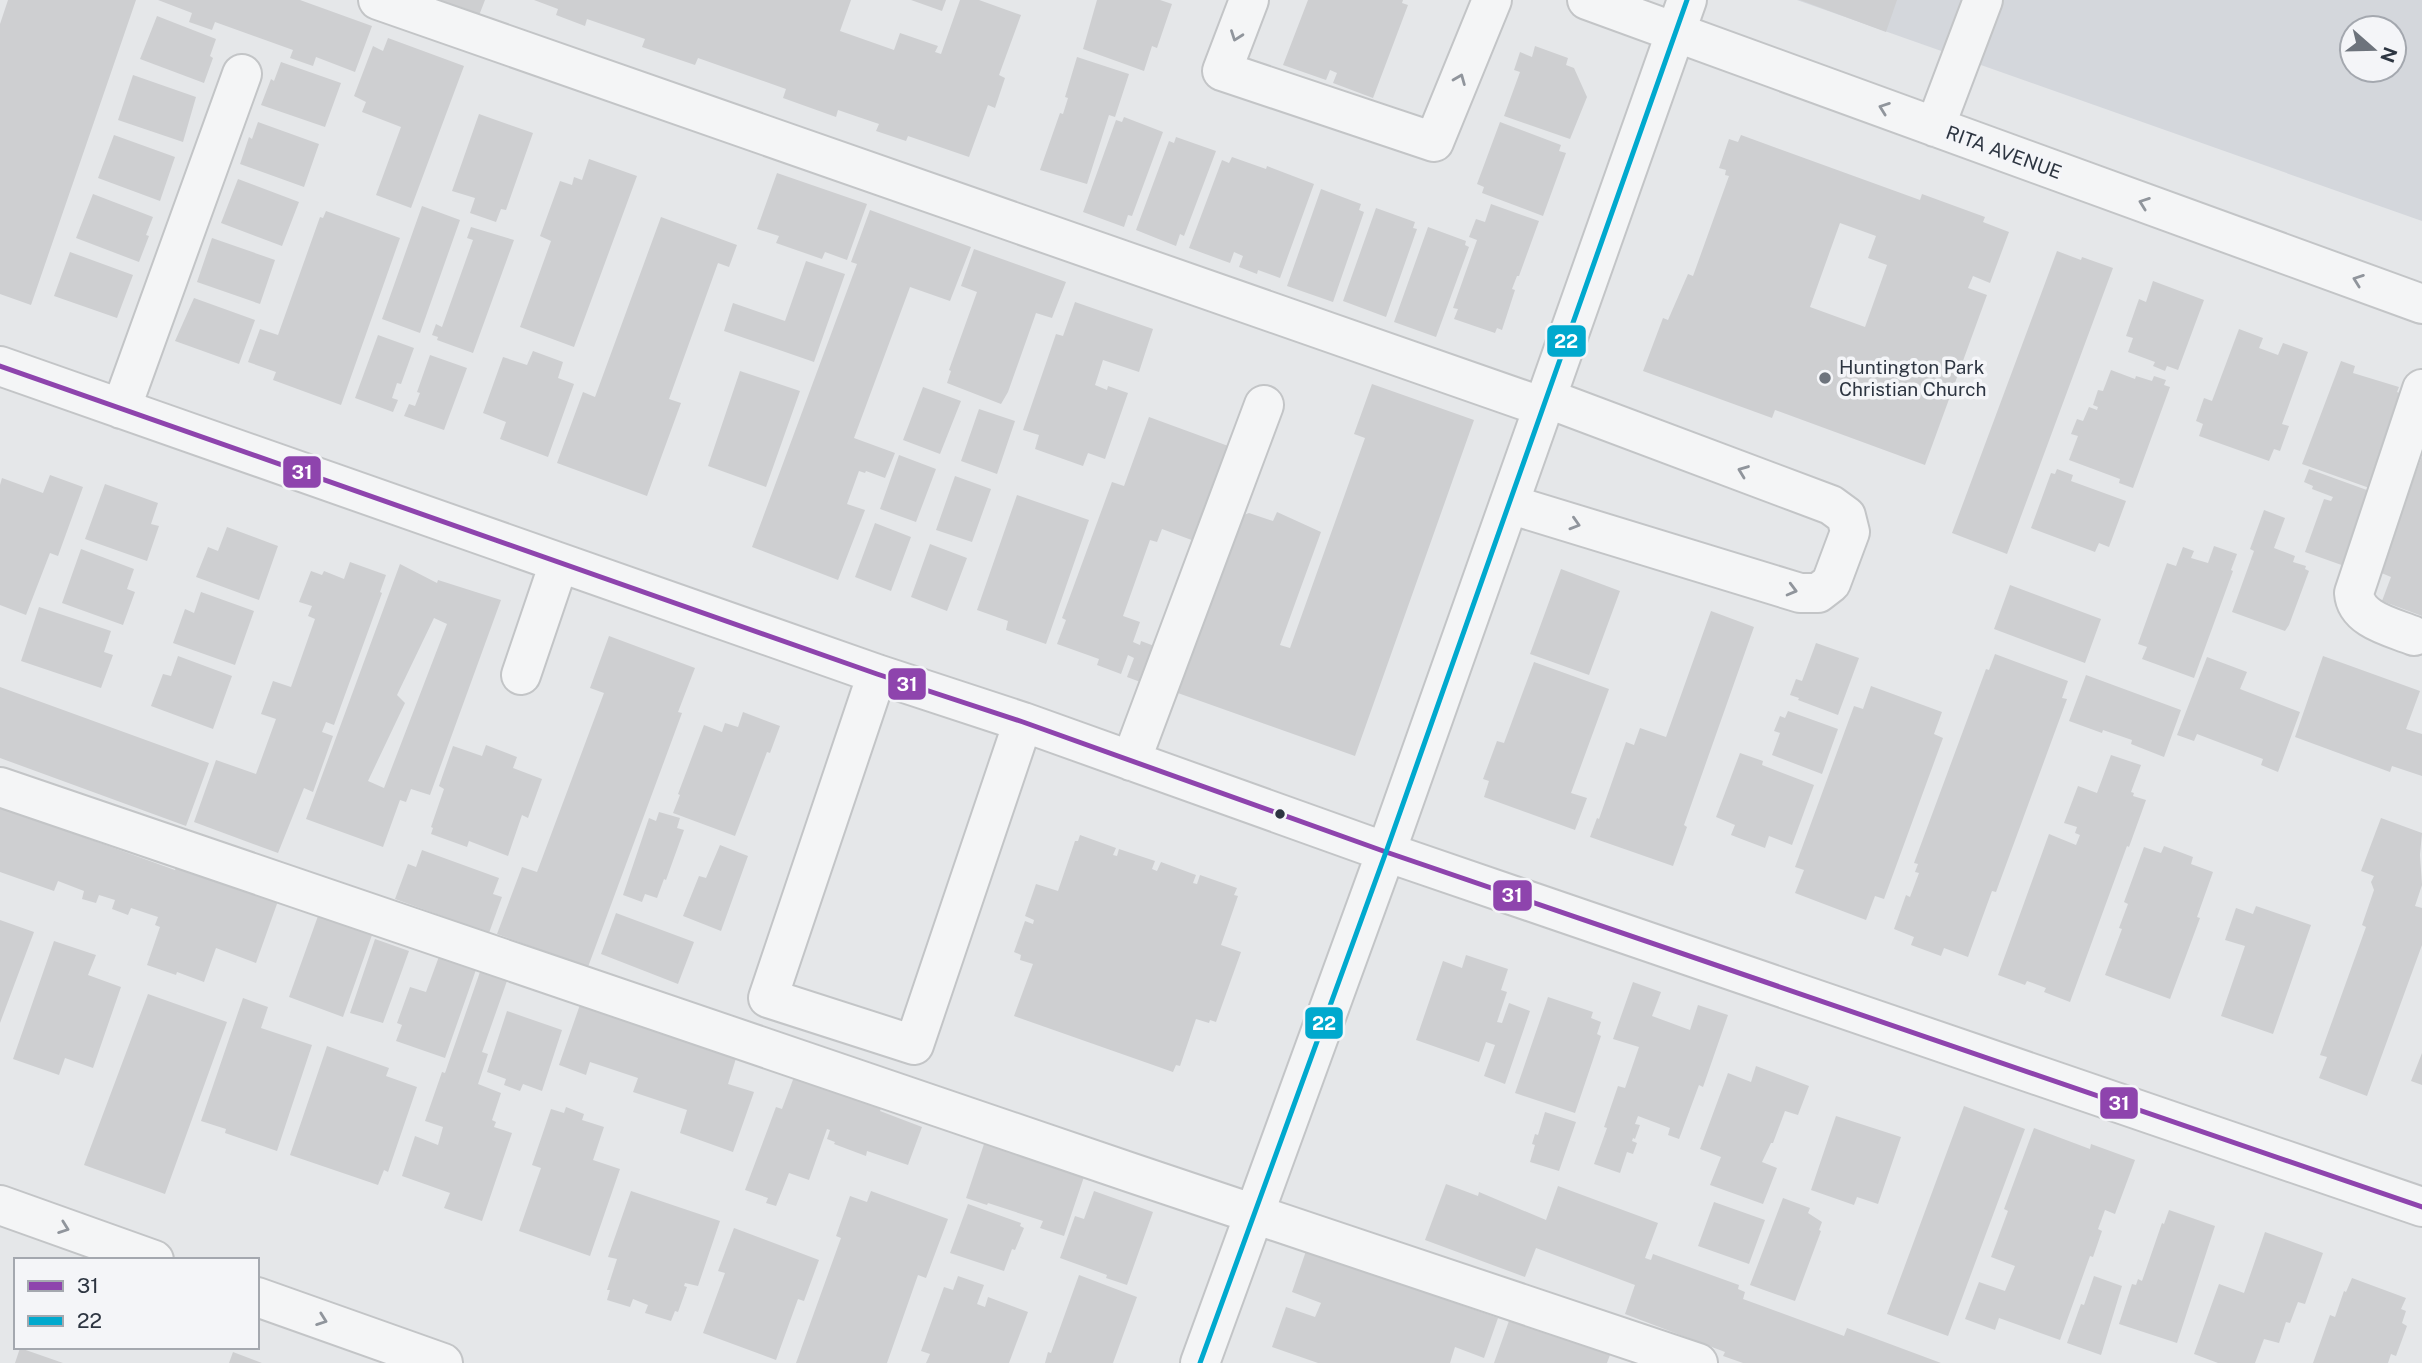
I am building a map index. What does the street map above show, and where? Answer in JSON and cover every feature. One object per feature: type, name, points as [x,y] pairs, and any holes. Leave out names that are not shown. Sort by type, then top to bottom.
[{"type":"street","points":[[378,0],[1544,403],[1831,505],[1846,516],[1850,532],[1831,583],[1818,593],[1800,593],[1509,504]]},
{"type":"street","points":[[1249,0],[1222,71],[1434,142],[1492,0]]},
{"type":"street","name":"RITA AVENUE","points":[[1587,0],[1681,16],[1936,127],[2422,304]]},
{"type":"street","points":[[1936,127],[1983,0]]},
{"type":"street","points":[[1200,1363],[1386,852],[1681,16]]},
{"type":"street","points":[[121,409],[242,74]]},
{"type":"street","points":[[0,366],[877,674],[1023,722],[1386,852],[2422,1207]]},
{"type":"street","points":[[2414,636],[2359,611],[2354,593],[2422,390]]},
{"type":"street","points":[[1131,761],[1264,405]]},
{"type":"street","points":[[521,675],[559,563]]},
{"type":"street","points":[[877,674],[768,998],[914,1045],[1023,722]]},
{"type":"street","points":[[0,787],[1132,1174],[1698,1363]]},
{"type":"street","points":[[0,1205],[148,1258]]},
{"type":"street","points":[[259,1298],[443,1363]]},
{"type":"shaded area","points":[[1797,0],[2422,0],[2422,221]]},
{"type":"building","points":[[8,0],[136,0],[31,305],[0,294],[0,24]]},
{"type":"building","points":[[158,0],[300,0],[372,26],[355,72],[316,57],[313,66],[290,58],[293,50],[215,22],[212,30],[189,22],[192,13]]},
{"type":"building","points":[[429,0],[485,0],[478,18]]},
{"type":"building","points":[[534,0],[851,0],[840,31],[894,50],[900,33],[938,46],[935,52],[941,54],[960,0],[979,0],[1021,15],[999,75],[1005,78],[995,108],[988,105],[969,157],[908,136],[906,141],[876,131],[879,124],[838,110],[836,117],[783,98],[786,89],[698,58],[695,65],[642,47],[645,39],[587,19],[585,26],[556,15],[558,9]]},
{"type":"building","points":[[911,0],[946,0],[942,11]]},
{"type":"building","points":[[1097,0],[1160,0],[1172,4],[1157,48],[1152,46],[1144,71],[1083,49]]},
{"type":"building","points":[[1308,0],[1403,0],[1402,3],[1408,5],[1373,98],[1333,83],[1337,73],[1330,70],[1326,80],[1283,65]]},
{"type":"building","points":[[1800,0],[1897,0],[1886,32]]},
{"type":"building","points":[[157,16],[216,39],[210,56],[213,58],[204,83],[140,59]]},
{"type":"building","points":[[388,38],[464,66],[411,208],[376,195],[401,127],[362,112],[366,102],[354,96],[373,46],[383,51]]},
{"type":"building","points":[[1535,46],[1568,58],[1566,65],[1574,68],[1587,97],[1570,139],[1504,116],[1520,72],[1514,70],[1520,52],[1532,57]]},
{"type":"building","points":[[1077,57],[1129,74],[1115,117],[1109,115],[1087,184],[1040,170],[1060,113],[1063,114],[1068,98],[1065,97]]},
{"type":"building","points":[[281,62],[341,83],[325,127],[261,105]]},
{"type":"building","points":[[133,75],[196,97],[183,142],[118,120]]},
{"type":"building","points":[[479,114],[533,133],[506,210],[501,209],[496,222],[470,213],[475,198],[452,191]]},
{"type":"building","points":[[1124,117],[1163,132],[1132,216],[1128,215],[1124,227],[1083,212],[1116,120],[1122,122]]},
{"type":"building","points":[[258,122],[319,144],[304,187],[240,164],[249,137],[252,139]]},
{"type":"building","points":[[1500,122],[1561,145],[1559,151],[1566,153],[1543,216],[1482,193],[1484,187],[1477,184]]},
{"type":"building","points":[[114,135],[175,157],[160,201],[98,178]]},
{"type":"building","points":[[1741,135],[1920,200],[1922,194],[1985,217],[1983,222],[2009,232],[1990,283],[1973,276],[1968,288],[1987,295],[1925,465],[1775,410],[1772,418],[1643,371],[1663,318],[1668,320],[1688,274],[1693,276],[1729,176],[1725,175],[1726,170],[1719,168],[1729,139],[1738,142]],"holes":[[[1840,223],[1876,236],[1868,258],[1887,265],[1865,327],[1810,307]]]},
{"type":"building","points":[[1176,137],[1216,151],[1184,236],[1180,234],[1176,246],[1136,230],[1169,141],[1174,143]]},
{"type":"building","points":[[1232,157],[1266,169],[1267,166],[1314,184],[1280,278],[1239,267],[1243,256],[1234,252],[1230,263],[1189,248],[1222,160],[1229,163]]},
{"type":"building","points":[[589,159],[637,176],[574,347],[520,327],[551,241],[540,236],[560,181],[572,185],[574,177],[582,180]]},
{"type":"building","points":[[777,173],[867,204],[847,260],[825,252],[822,259],[776,243],[779,236],[757,229]]},
{"type":"building","points":[[238,179],[299,202],[282,246],[221,223]]},
{"type":"building","points":[[1321,189],[1361,204],[1359,210],[1364,212],[1333,302],[1287,286]]},
{"type":"building","points":[[93,194],[153,217],[139,262],[76,238]]},
{"type":"building","points":[[1491,204],[1539,221],[1512,289],[1515,290],[1502,330],[1497,328],[1495,333],[1454,319],[1458,309],[1453,308],[1477,240],[1469,237],[1476,219],[1485,222]]},
{"type":"building","points":[[422,206],[460,220],[420,333],[382,319]]},
{"type":"building","points":[[1376,208],[1415,222],[1413,228],[1417,229],[1386,317],[1343,301]]},
{"type":"building","points":[[870,210],[971,247],[950,301],[910,287],[854,438],[895,453],[885,478],[859,471],[847,504],[865,510],[838,580],[752,547],[857,264],[851,262]]},
{"type":"building","points":[[326,211],[400,238],[341,405],[273,380],[276,372],[248,362],[260,329],[278,335],[320,217],[323,218]]},
{"type":"building","points":[[661,217],[737,245],[729,267],[718,263],[669,399],[681,403],[647,496],[557,463],[583,392],[595,397]]},
{"type":"building","points":[[471,227],[514,240],[473,353],[437,340],[438,337],[432,335],[436,324],[442,327],[473,240],[467,238]]},
{"type":"building","points":[[1428,227],[1466,241],[1465,245],[1469,247],[1436,337],[1394,322]]},
{"type":"building","points":[[212,238],[275,260],[260,304],[197,282]]},
{"type":"building","points":[[974,249],[1066,282],[1052,318],[1036,313],[1008,392],[1001,404],[947,383],[951,371],[949,370],[977,292],[961,286]]},
{"type":"building","points":[[2057,251],[2113,268],[2007,554],[1952,533]]},
{"type":"building","points":[[70,252],[133,275],[117,318],[54,296]]},
{"type":"building","points":[[806,261],[845,274],[814,362],[724,331],[733,303],[785,321]]},
{"type":"building","points":[[2153,281],[2204,300],[2178,370],[2167,366],[2165,371],[2153,366],[2155,362],[2128,352],[2133,338],[2126,336],[2139,299],[2146,302]]},
{"type":"building","points":[[194,298],[255,320],[239,364],[175,341]]},
{"type":"building","points":[[1075,302],[1153,329],[1139,372],[1103,360],[1095,385],[1128,393],[1105,459],[1088,453],[1083,466],[1035,449],[1039,435],[1023,430],[1056,334],[1063,336]]},
{"type":"building","points":[[2239,329],[2263,338],[2259,348],[2278,355],[2283,343],[2308,352],[2282,424],[2289,426],[2280,451],[2274,449],[2269,461],[2199,436],[2203,424],[2196,421],[2204,398],[2212,401]]},
{"type":"building","points":[[378,335],[414,348],[401,384],[397,383],[392,398],[398,400],[393,412],[355,398]]},
{"type":"building","points":[[533,351],[563,362],[558,378],[574,384],[548,457],[500,439],[506,422],[483,413],[503,357],[527,365]]},
{"type":"building","points":[[430,355],[467,368],[444,430],[404,416],[409,404],[415,406]]},
{"type":"building","points":[[2341,361],[2355,366],[2353,373],[2399,387],[2397,392],[2404,395],[2375,490],[2302,464]]},
{"type":"building","points":[[2111,370],[2135,379],[2136,376],[2152,381],[2154,376],[2166,380],[2164,385],[2170,387],[2133,488],[2119,483],[2120,479],[2069,460],[2078,436],[2071,434],[2077,419],[2083,421],[2089,407],[2097,410],[2098,407],[2093,405],[2098,390],[2103,391]]},
{"type":"building","points":[[740,371],[800,391],[766,487],[708,466]]},
{"type":"building","points":[[1372,384],[1474,420],[1355,756],[1175,692],[1238,517],[1249,513],[1273,521],[1277,512],[1321,532],[1280,645],[1290,648],[1365,438],[1354,434]]},
{"type":"building","points":[[923,387],[961,401],[940,454],[903,440]]},
{"type":"building","points":[[979,409],[1015,421],[997,474],[961,461]]},
{"type":"building","points":[[1149,417],[1231,447],[1197,542],[1162,529],[1157,542],[1150,540],[1123,616],[1140,622],[1133,642],[1140,645],[1141,641],[1157,647],[1143,683],[1127,677],[1134,658],[1128,655],[1121,674],[1097,665],[1099,659],[1057,644],[1066,620],[1062,618],[1112,482],[1124,486]]},
{"type":"building","points":[[899,455],[936,469],[916,522],[880,509]]},
{"type":"building","points":[[2422,456],[2422,616],[2382,601],[2391,577],[2379,572]]},
{"type":"building","points":[[2057,469],[2073,475],[2071,481],[2126,501],[2109,547],[2099,543],[2095,552],[2031,528],[2051,473],[2055,474]]},
{"type":"building","points":[[2309,469],[2375,493],[2350,568],[2305,552],[2324,499],[2331,501],[2333,497],[2312,489],[2313,486],[2304,482]]},
{"type":"building","points":[[50,475],[83,487],[58,556],[50,553],[26,615],[0,605],[0,485],[2,478],[43,493]]},
{"type":"building","points":[[955,476],[991,489],[972,542],[936,530]]},
{"type":"building","points":[[105,484],[158,503],[151,524],[159,526],[147,561],[85,539]]},
{"type":"building","points":[[1017,495],[1089,520],[1046,644],[1006,630],[1008,621],[977,610]]},
{"type":"building","points":[[2264,510],[2285,518],[2274,548],[2295,556],[2293,562],[2306,566],[2305,569],[2309,571],[2285,631],[2232,612],[2254,551],[2250,549]]},
{"type":"building","points":[[875,523],[911,537],[891,591],[855,577]]},
{"type":"building","points":[[227,527],[278,546],[259,600],[196,577],[208,547],[218,551]]},
{"type":"building","points":[[930,544],[967,558],[947,611],[911,597]]},
{"type":"building","points":[[2214,546],[2237,554],[2194,678],[2142,659],[2147,647],[2138,644],[2167,563],[2176,566],[2183,547],[2194,551],[2191,558],[2208,563]]},
{"type":"building","points":[[81,549],[134,569],[127,589],[135,592],[123,625],[62,603]]},
{"type":"building","points":[[350,562],[386,575],[380,592],[382,593],[334,725],[326,722],[322,732],[333,736],[313,792],[304,788],[278,853],[194,822],[216,760],[256,774],[276,719],[261,714],[273,681],[291,687],[315,619],[308,616],[312,606],[299,602],[311,571],[322,575],[324,571],[344,579]]},
{"type":"building","points":[[400,564],[437,583],[438,580],[501,600],[430,795],[411,789],[406,802],[400,800],[383,847],[306,819]],"holes":[[[434,618],[447,624],[384,788],[368,781],[405,703],[397,695]]]},
{"type":"building","points":[[1561,569],[1620,591],[1589,675],[1530,654]]},
{"type":"building","points":[[2010,585],[2101,619],[2085,663],[1994,629]]},
{"type":"building","points":[[201,592],[254,611],[235,665],[173,643],[185,609],[194,613]]},
{"type":"building","points":[[39,607],[111,631],[104,652],[113,655],[101,688],[21,661]]},
{"type":"building","points":[[1711,611],[1754,627],[1684,825],[1687,827],[1673,866],[1590,837],[1626,742],[1634,745],[1640,728],[1666,737]]},
{"type":"building","points":[[609,636],[695,668],[678,712],[682,713],[588,967],[497,934],[522,867],[537,872],[604,693],[590,688]]},
{"type":"building","points":[[1816,643],[1859,658],[1838,715],[1790,695],[1796,679],[1802,681]]},
{"type":"building","points":[[1995,654],[2068,681],[2062,698],[2067,699],[1996,892],[1992,891],[1968,957],[1944,948],[1941,956],[1911,945],[1914,937],[1894,929],[1906,895],[1910,897],[1919,873],[1915,872],[1918,864],[1914,863],[1986,669],[1989,670]]},
{"type":"building","points":[[178,656],[232,676],[213,729],[151,706],[163,674],[171,676]]},
{"type":"building","points":[[2323,656],[2420,691],[2406,729],[2422,734],[2422,776],[2392,766],[2390,772],[2295,737]]},
{"type":"building","points":[[2207,657],[2247,672],[2240,689],[2300,712],[2278,772],[2261,765],[2263,759],[2197,734],[2194,741],[2177,735]]},
{"type":"building","points":[[1534,662],[1609,689],[1571,793],[1587,798],[1575,830],[1484,797],[1489,781],[1483,779],[1497,741],[1504,743]]},
{"type":"building","points":[[2086,675],[2181,710],[2164,757],[2131,744],[2132,740],[2069,721]]},
{"type":"building","points":[[1871,686],[1942,712],[1934,734],[1943,738],[1884,899],[1875,896],[1866,920],[1795,893],[1804,870],[1795,867],[1854,706],[1863,709]]},
{"type":"building","points":[[0,687],[209,763],[186,826],[0,758]]},
{"type":"building","points":[[1788,711],[1838,729],[1822,774],[1772,755],[1780,733],[1774,731],[1780,716],[1785,718]]},
{"type":"building","points":[[743,712],[780,726],[770,753],[767,752],[735,836],[673,813],[704,725],[722,732],[725,723],[738,727]]},
{"type":"building","points":[[486,745],[517,757],[513,768],[542,779],[528,818],[522,815],[508,856],[469,841],[467,847],[431,834],[444,789],[439,786],[453,746],[482,756]]},
{"type":"building","points":[[1740,753],[1763,761],[1762,765],[1814,785],[1792,845],[1769,836],[1765,848],[1731,835],[1735,825],[1716,817]]},
{"type":"building","points":[[2111,755],[2141,765],[2131,792],[2134,793],[2133,796],[2146,800],[2070,1002],[2044,992],[2046,988],[2027,981],[2025,985],[1998,975],[2049,834],[2076,845],[2080,835],[2075,833],[2077,827],[2064,823],[2078,786],[2097,793]]},
{"type":"building","points":[[0,807],[175,870],[177,865],[278,901],[256,963],[216,948],[204,982],[147,965],[160,927],[155,925],[158,917],[131,908],[128,915],[112,909],[115,900],[99,895],[96,903],[82,899],[84,891],[58,881],[54,891],[0,872]]},
{"type":"building","points":[[659,812],[680,818],[677,828],[684,830],[657,898],[645,894],[642,902],[623,895],[649,818],[656,821]]},
{"type":"building","points":[[2381,818],[2422,833],[2422,885],[2415,906],[2422,908],[2422,945],[2367,1096],[2319,1078],[2327,1057],[2320,1055],[2366,927],[2362,925],[2374,890],[2371,882],[2374,876],[2361,871]]},
{"type":"building","points":[[1080,835],[1116,848],[1113,855],[1117,856],[1119,849],[1155,861],[1152,869],[1157,871],[1161,862],[1196,875],[1193,883],[1197,884],[1200,875],[1237,888],[1234,895],[1238,896],[1221,945],[1241,952],[1216,1022],[1196,1019],[1180,1066],[1176,1065],[1173,1072],[1014,1016],[1033,964],[1020,960],[1021,955],[1014,952],[1025,921],[1033,924],[1034,920],[1025,916],[1036,884],[1058,891],[1075,841],[1078,841]]},
{"type":"building","points":[[720,845],[748,856],[721,931],[683,916],[699,876],[706,878]]},
{"type":"building","points":[[2164,846],[2193,857],[2191,864],[2213,872],[2197,917],[2200,918],[2170,999],[2105,975],[2122,929],[2119,928],[2128,904],[2124,902],[2144,847],[2161,853]]},
{"type":"building","points":[[422,850],[499,878],[493,894],[502,897],[489,933],[395,899],[408,864],[416,867]]},
{"type":"building","points":[[2256,906],[2311,925],[2273,1034],[2221,1016],[2245,946],[2225,940],[2236,908],[2253,914]]},
{"type":"building","points":[[616,913],[694,942],[678,984],[601,954]]},
{"type":"building","points":[[318,916],[372,935],[343,1017],[289,997]]},
{"type":"building","points":[[0,920],[34,932],[0,1023]]},
{"type":"building","points":[[375,939],[409,951],[383,1023],[350,1013]]},
{"type":"building","points":[[54,941],[96,955],[88,975],[121,987],[93,1068],[65,1058],[59,1075],[13,1059]]},
{"type":"building","points":[[441,951],[478,964],[445,1058],[396,1041],[402,1025],[397,1023],[410,987],[426,992]]},
{"type":"building","points":[[1466,955],[1508,969],[1501,990],[1507,992],[1497,1022],[1502,1023],[1509,1003],[1530,1011],[1505,1084],[1484,1076],[1495,1045],[1486,1042],[1479,1062],[1416,1040],[1443,961],[1462,968]]},
{"type":"building","points":[[481,969],[508,978],[482,1052],[488,1054],[478,1084],[501,1093],[492,1120],[496,1122],[494,1127],[512,1133],[482,1221],[444,1208],[450,1193],[402,1176],[415,1136],[438,1145],[443,1127],[425,1121],[442,1072],[445,1073]]},
{"type":"building","points":[[1633,982],[1661,992],[1652,1016],[1690,1030],[1698,1005],[1728,1015],[1703,1087],[1699,1085],[1679,1139],[1668,1135],[1670,1128],[1638,1116],[1635,1124],[1640,1125],[1632,1141],[1637,1143],[1633,1154],[1627,1152],[1620,1173],[1594,1164],[1618,1086],[1625,1088],[1639,1047],[1613,1039]]},
{"type":"building","points":[[148,994],[227,1022],[165,1194],[84,1165]]},
{"type":"building","points":[[1548,997],[1593,1012],[1591,1018],[1601,1022],[1597,1034],[1601,1036],[1575,1113],[1515,1093]]},
{"type":"building","points":[[243,998],[268,1007],[261,1028],[312,1045],[277,1151],[225,1133],[226,1129],[201,1121]]},
{"type":"building","points":[[582,999],[738,1052],[728,1084],[754,1092],[733,1152],[680,1133],[687,1110],[633,1092],[638,1078],[590,1062],[586,1075],[559,1065]]},
{"type":"building","points":[[507,1011],[562,1030],[542,1091],[523,1084],[520,1091],[504,1085],[506,1079],[487,1072]]},
{"type":"building","points":[[327,1046],[389,1068],[386,1076],[417,1087],[388,1172],[384,1170],[378,1185],[290,1155]]},
{"type":"building","points":[[2422,1053],[2422,1085],[2411,1081]]},
{"type":"building","points":[[1756,1066],[1809,1086],[1798,1115],[1785,1111],[1773,1143],[1762,1162],[1777,1168],[1763,1204],[1710,1185],[1721,1157],[1700,1149],[1728,1073],[1751,1082]]},
{"type":"building","points":[[794,1077],[883,1103],[880,1111],[922,1127],[908,1165],[867,1151],[866,1156],[834,1144],[835,1142],[827,1139],[830,1130],[827,1129],[809,1180],[789,1173],[776,1206],[766,1203],[768,1198],[745,1190],[776,1107],[782,1109]]},
{"type":"building","points":[[1964,1106],[2025,1129],[1948,1336],[1887,1314]]},
{"type":"building","points":[[566,1107],[584,1114],[582,1120],[604,1127],[593,1160],[620,1169],[590,1256],[519,1231],[541,1168],[532,1165],[551,1109],[564,1113]]},
{"type":"building","points":[[1545,1112],[1576,1122],[1559,1171],[1530,1162],[1535,1134],[1538,1135]]},
{"type":"building","points":[[1836,1116],[1901,1137],[1878,1204],[1857,1197],[1854,1205],[1811,1190]]},
{"type":"building","points":[[2034,1128],[2090,1149],[2091,1144],[2135,1160],[2115,1214],[2105,1210],[2098,1229],[2102,1231],[2093,1257],[2090,1256],[2060,1340],[1999,1318],[1995,1330],[1965,1319],[1979,1282],[2005,1291],[2015,1266],[1991,1257],[2008,1211],[2004,1209]]},
{"type":"building","points":[[986,1138],[1086,1171],[1064,1236],[1040,1228],[1043,1221],[966,1198]]},
{"type":"building","points":[[1446,1184],[1478,1196],[1479,1192],[1546,1220],[1558,1186],[1658,1223],[1645,1258],[1651,1260],[1653,1254],[1739,1285],[1738,1289],[1745,1292],[1743,1299],[1844,1336],[1847,1328],[1941,1363],[1743,1363],[1723,1356],[1725,1352],[1625,1314],[1635,1285],[1536,1248],[1525,1277],[1425,1240]]},
{"type":"building","points":[[631,1191],[720,1221],[698,1286],[685,1283],[684,1286],[687,1287],[678,1312],[675,1311],[671,1321],[645,1313],[648,1305],[633,1299],[630,1307],[607,1300],[610,1290],[607,1290],[617,1259],[608,1257]]},
{"type":"building","points":[[871,1191],[948,1219],[926,1278],[918,1275],[887,1363],[796,1363],[841,1238],[836,1236],[850,1196],[867,1202]]},
{"type":"building","points":[[1094,1191],[1153,1212],[1127,1285],[1060,1258],[1075,1216],[1084,1219]]},
{"type":"building","points":[[1783,1198],[1810,1208],[1808,1213],[1822,1222],[1795,1301],[1750,1285]]},
{"type":"building","points":[[1714,1202],[1765,1220],[1749,1264],[1698,1246]]},
{"type":"building","points":[[968,1204],[1021,1223],[1020,1226],[1024,1228],[1004,1271],[950,1253]]},
{"type":"building","points":[[2169,1210],[2215,1226],[2177,1343],[2119,1324],[2132,1284],[2136,1285],[2138,1279],[2142,1281]]},
{"type":"building","points":[[734,1228],[819,1260],[804,1301],[798,1299],[776,1360],[703,1333],[725,1273],[718,1271]]},
{"type":"building","points":[[2265,1232],[2323,1253],[2305,1304],[2298,1302],[2290,1323],[2286,1322],[2279,1343],[2264,1339],[2255,1363],[2218,1363],[2194,1354],[2219,1284],[2244,1293]]},
{"type":"building","points":[[1306,1251],[1498,1318],[1484,1358],[1455,1347],[1450,1363],[1318,1363],[1272,1347],[1286,1307],[1315,1317],[1321,1303],[1292,1292]]},
{"type":"building","points":[[1079,1275],[1137,1297],[1113,1363],[1045,1363],[1048,1352],[1051,1353]]},
{"type":"building","points":[[958,1276],[984,1285],[977,1304],[985,1307],[988,1297],[1028,1312],[1009,1363],[926,1363],[930,1354],[921,1351],[944,1287],[953,1290]]},
{"type":"building","points":[[2094,1276],[2122,1286],[2101,1355],[2067,1343]]},
{"type":"building","points":[[2352,1278],[2406,1298],[2401,1309],[2406,1311],[2402,1323],[2407,1326],[2396,1356],[2391,1354],[2388,1363],[2313,1363],[2330,1315],[2335,1317],[2344,1291],[2346,1292]]},
{"type":"building","points":[[1510,1318],[1610,1355],[1607,1363],[1494,1363]]},
{"type":"building","points":[[20,1349],[23,1349],[63,1363],[15,1363]]},
{"type":"building","points":[[233,1352],[262,1363],[229,1363]]},
{"type":"transit line","name":"22","points":[[1200,1363],[1386,852],[1687,0]]},
{"type":"transit line","name":"31","points":[[0,366],[877,674],[1023,722],[1386,852],[2422,1207]]},
{"type":"place","name":"Huntington Park Christian Church","points":[[1825,378]]}]
